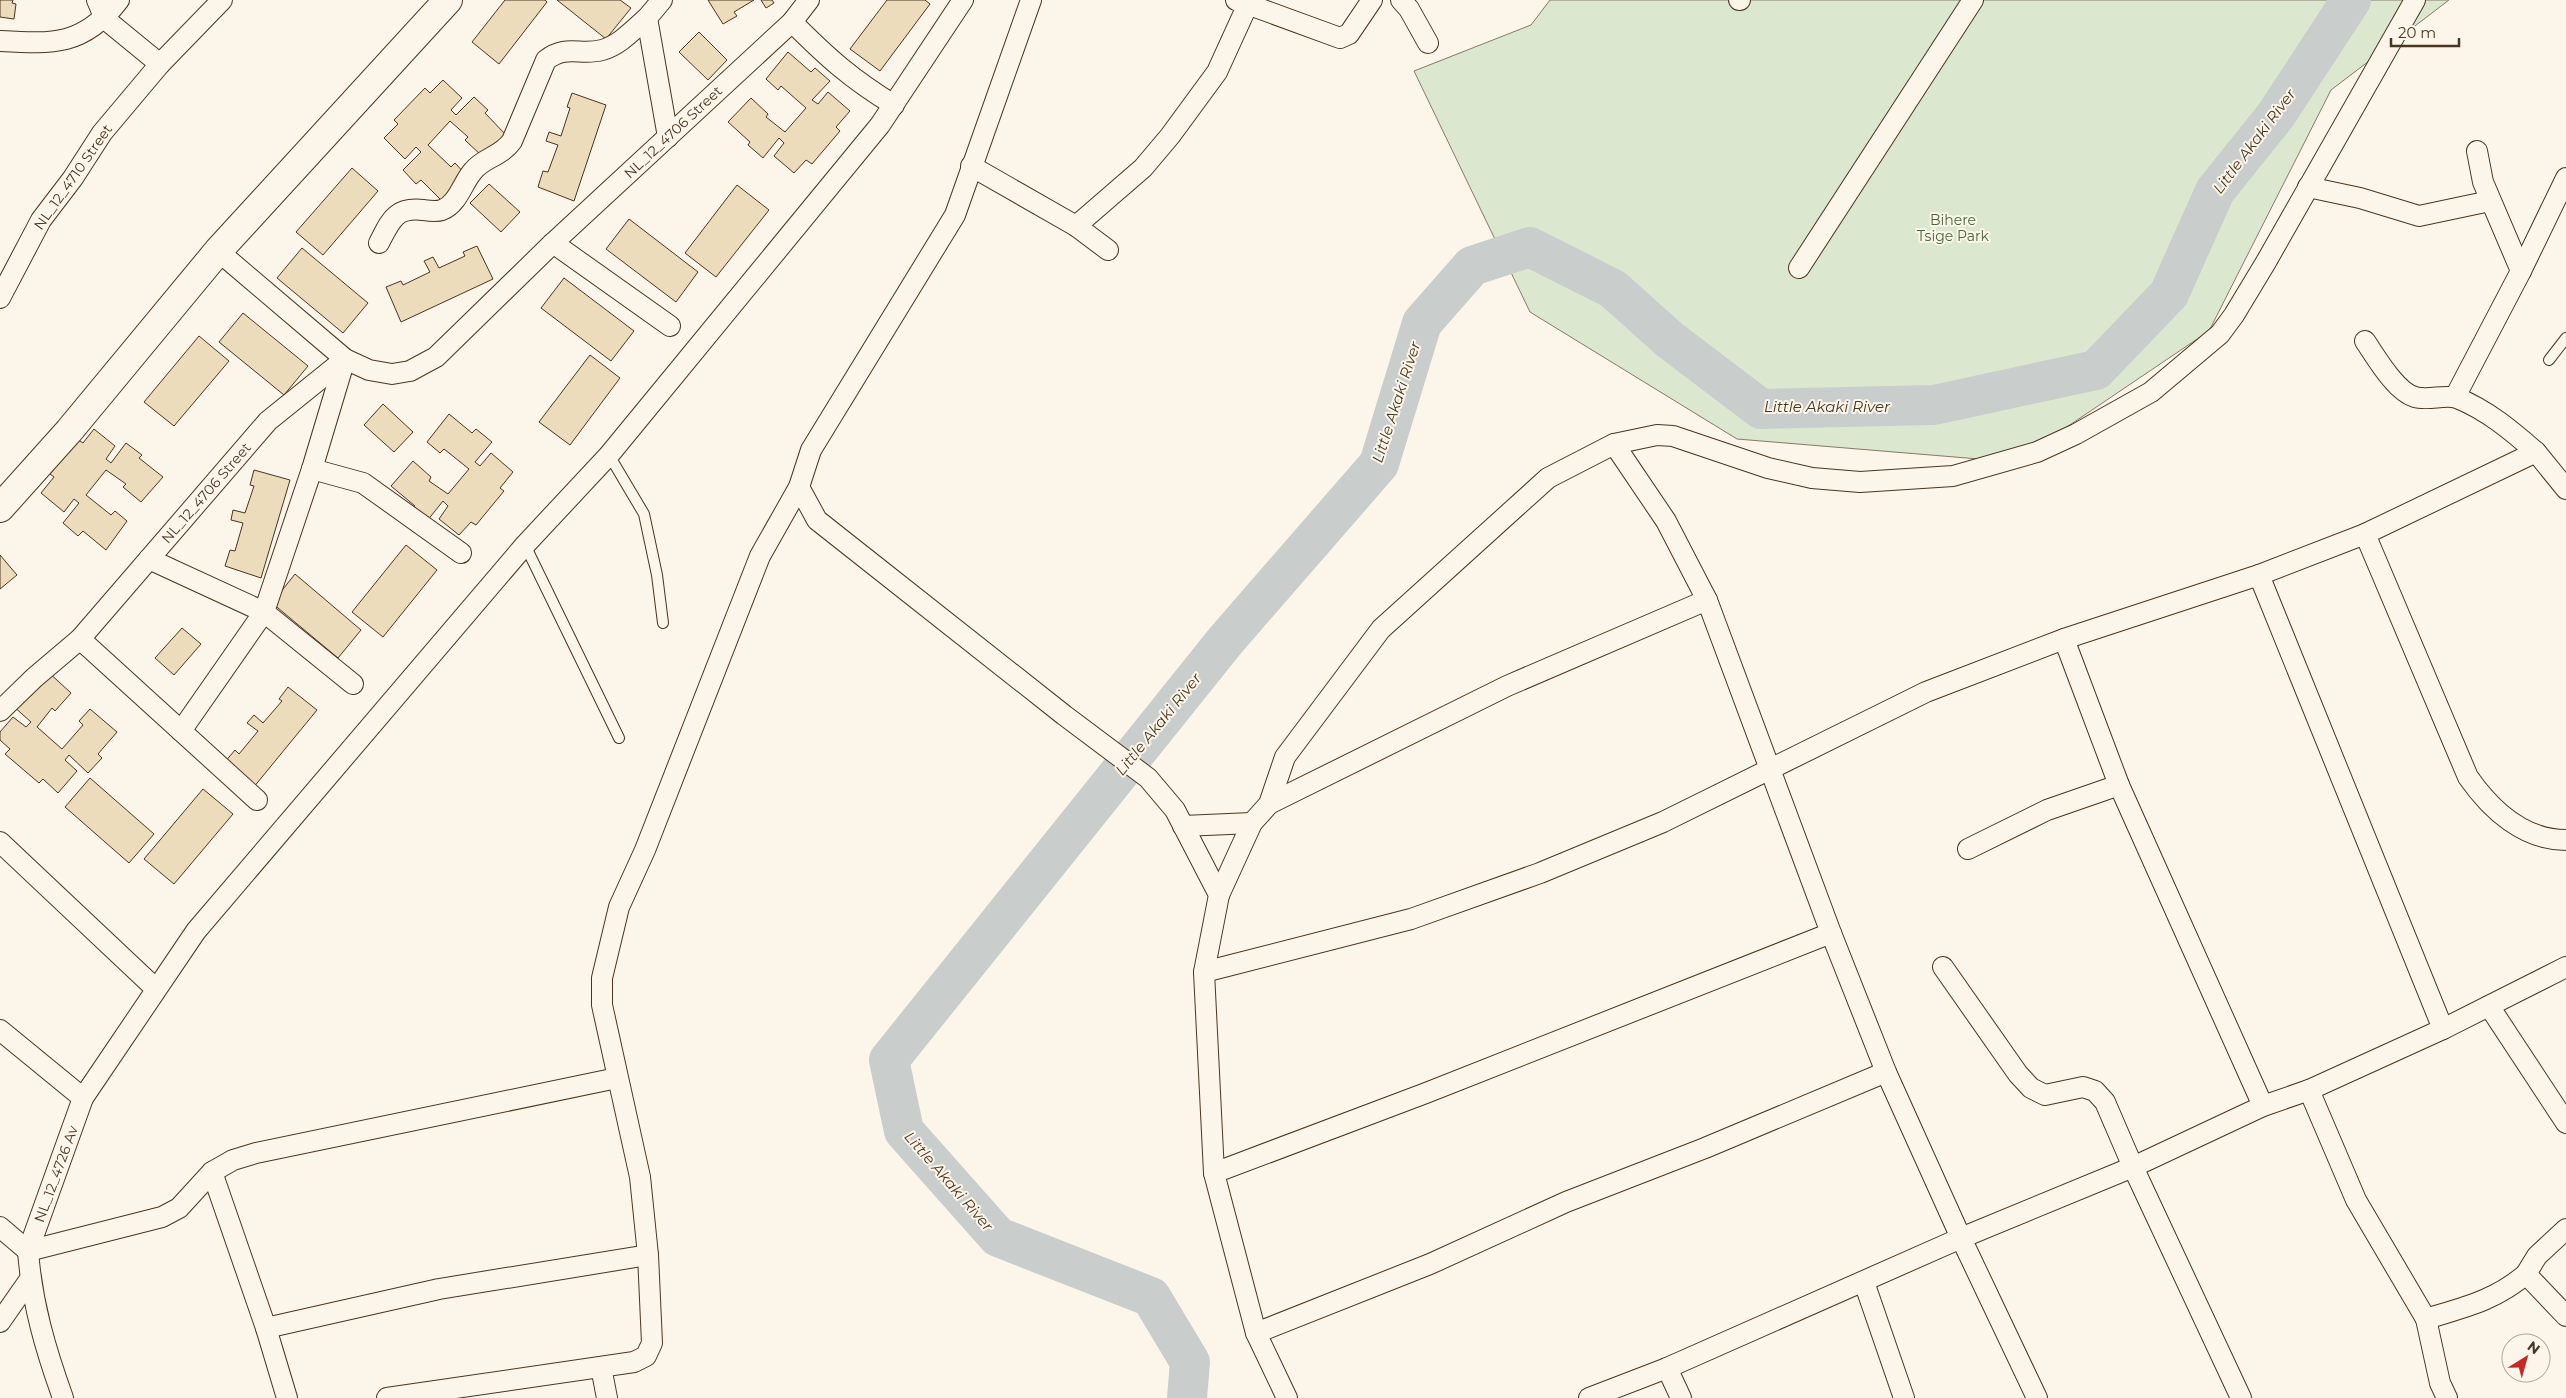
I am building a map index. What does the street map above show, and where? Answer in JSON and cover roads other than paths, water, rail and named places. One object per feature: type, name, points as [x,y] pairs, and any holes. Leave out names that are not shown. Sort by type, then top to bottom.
[{"type":"street","points":[[97,0],[105,19],[160,64]]},
{"type":"street","points":[[0,41],[48,44],[74,37],[105,19],[119,0]]},
{"type":"street","name":"NL_12_4710 Street","points":[[0,298],[41,220],[73,178],[102,133],[160,64],[222,0]]},
{"type":"street","points":[[0,508],[69,431],[218,251],[448,0]]},
{"type":"street","points":[[379,242],[392,219],[400,212],[410,208],[434,211],[444,209],[457,197],[472,171],[479,165],[506,151],[546,60],[565,50],[590,52],[603,50],[616,44],[647,18],[662,0]]},
{"type":"street","name":"NL_12_4706 Street","points":[[218,251],[345,360],[370,370],[392,374],[410,371],[436,356],[553,243],[792,22],[809,0]]},
{"type":"street","name":"NL_12_4726 Av","points":[[28,1250],[83,1098],[196,931],[525,545],[609,455],[880,125],[963,0]]},
{"type":"street","points":[[386,1398],[634,1362],[646,1356],[652,1342],[648,1255],[640,1177],[602,1005],[602,978],[619,907],[645,850],[760,556],[799,487],[811,450],[955,215],[1031,0]]},
{"type":"street","points":[[1076,226],[1143,168],[1170,136],[1217,72],[1242,2],[1343,38],[1349,34],[1372,0]]},
{"type":"street","points":[[1400,0],[1409,9],[1428,43]]},
{"type":"street","points":[[1799,268],[1973,0]]},
{"type":"street","points":[[1269,804],[1285,757],[1381,629],[1548,478],[1614,444],[1656,435],[1673,436],[1768,468],[1812,478],[1860,482],[1953,476],[2037,452],[2076,434],[2151,392],[2220,334],[2239,308],[2415,0]]},
{"type":"street","points":[[647,18],[668,136]]},
{"type":"street","points":[[792,22],[846,73],[894,105]]},
{"type":"street","points":[[2477,151],[2483,182],[2521,271]]},
{"type":"street","points":[[971,166],[1076,226],[1108,250]]},
{"type":"street","points":[[2455,398],[2521,271],[2566,178]]},
{"type":"street","points":[[2308,187],[2360,198],[2419,216],[2490,201]]},
{"type":"street","points":[[553,243],[670,326]]},
{"type":"street","points":[[2365,341],[2392,379],[2404,391],[2415,397],[2455,398],[2506,426],[2536,452],[2566,489]]},
{"type":"street","points":[[181,731],[264,612],[312,469],[345,360]]},
{"type":"street","name":"NL_12_4706 Street","points":[[0,711],[34,678],[80,639],[268,421],[345,360]]},
{"type":"street","points":[[1614,444],[1666,521],[1707,600],[1830,933],[1886,1072],[1961,1238],[2037,1398]]},
{"type":"street","points":[[1204,972],[1412,919],[1540,873],[1663,822],[1770,771],[1926,692],[2064,638],[2259,575],[2365,534],[2536,452]]},
{"type":"street","points":[[312,469],[363,483],[461,553]]},
{"type":"street","points":[[799,487],[817,520],[1090,735],[1148,778],[1169,801],[1220,895]]},
{"type":"street","points":[[2365,534],[2468,777],[2485,801],[2523,829],[2550,840],[2566,840]]},
{"type":"street","points":[[149,559],[264,612],[353,684]]},
{"type":"street","points":[[2259,575],[2443,1029]]},
{"type":"street","points":[[1287,1398],[1256,1333],[1214,1173],[1204,972],[1220,895],[1252,823],[1269,804],[1507,686],[1707,600]]},
{"type":"street","points":[[2064,638],[2119,785],[2263,1106]]},
{"type":"street","points":[[80,639],[257,800]]},
{"type":"street","points":[[1968,849],[2047,810],[2119,785]]},
{"type":"street","points":[[1183,826],[1252,823]]},
{"type":"street","points":[[0,842],[156,989]]},
{"type":"street","points":[[1214,1173],[1435,1089],[1830,933]]},
{"type":"street","points":[[1943,967],[2018,1074],[2032,1088],[2045,1095],[2083,1087],[2095,1091],[2105,1102],[2133,1167],[2241,1398]]},
{"type":"street","points":[[1589,1398],[1667,1368],[1961,1238],[2133,1167],[2263,1106],[2309,1090],[2443,1029],[2566,967]]},
{"type":"street","points":[[2489,1006],[2566,1123]]},
{"type":"street","points":[[0,1030],[83,1098]]},
{"type":"street","points":[[1256,1333],[1430,1264],[1566,1202],[1705,1148],[1886,1072]]},
{"type":"street","points":[[28,1250],[162,1217],[179,1208],[212,1172],[233,1160],[256,1152],[617,1078]]},
{"type":"street","points":[[2309,1090],[2356,1200],[2426,1319],[2440,1383],[2446,1398]]},
{"type":"street","points":[[212,1172],[266,1328],[287,1398]]},
{"type":"street","points":[[2426,1319],[2485,1301],[2509,1289],[2526,1274],[2538,1256],[2566,1229]]},
{"type":"street","points":[[2,1231],[28,1250],[30,1279],[42,1341],[63,1398]]},
{"type":"street","points":[[266,1328],[439,1289],[648,1255]]},
{"type":"street","points":[[2526,1274],[2566,1316]]},
{"type":"street","points":[[0,1322],[30,1279]]},
{"type":"street","points":[[1864,1282],[1904,1398]]},
{"type":"street","points":[[601,1367],[607,1398]]},
{"type":"street","points":[[1667,1368],[1681,1398]]},
{"type":"lane","points":[[2549,360],[2566,338]]},
{"type":"lane","points":[[609,455],[644,514],[657,575],[663,623]]},
{"type":"lane","points":[[525,545],[619,738]]},
{"type":"waterway","name":"Little Akaki River","points":[[1187,1398],[1190,1362],[1151,1297],[998,1237],[904,1131],[889,1060],[1226,640],[1379,464],[1422,323],[1472,266],[1530,247],[1613,289],[1670,340],[1761,409],[1934,405],[2096,370],[2169,294],[2215,191],[2276,115],[2351,0]]},
{"type":"park label","name":"Bihere Tsige Park","points":[[1953,228]]}]
